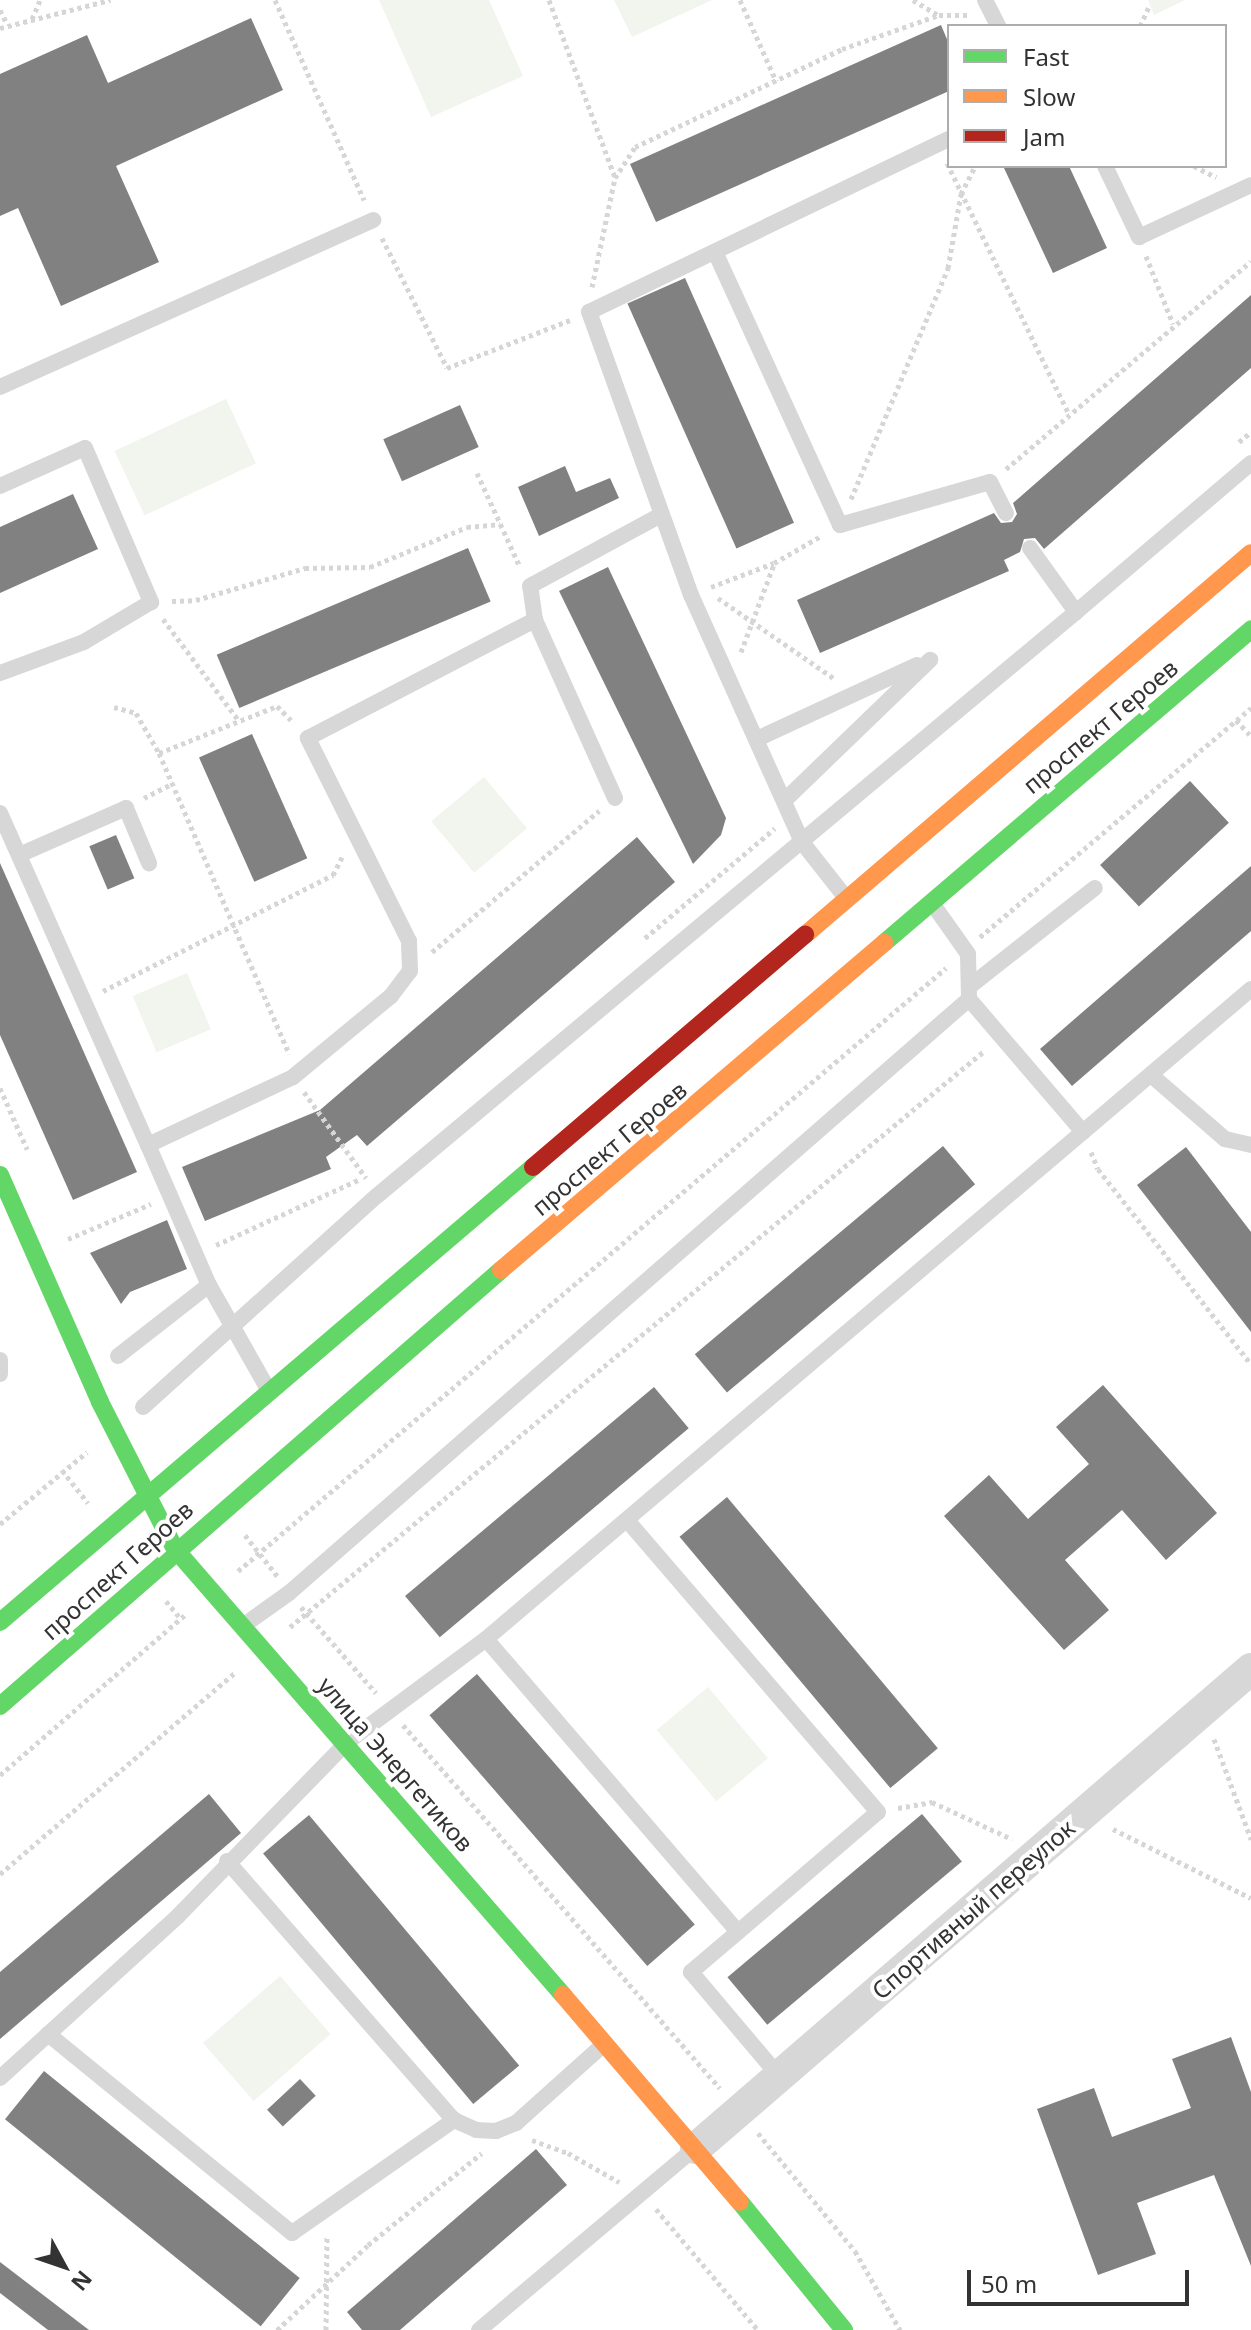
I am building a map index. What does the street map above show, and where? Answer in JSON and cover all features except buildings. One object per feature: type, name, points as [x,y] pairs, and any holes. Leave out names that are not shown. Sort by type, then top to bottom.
[{"type":"main road","name":"проспект Героев","points":[[0,1622],[1251,553]]},
{"type":"main road","name":"проспект Героев","points":[[0,1706],[175,1549],[1251,629]]},
{"type":"main road","name":"улица Энергетиков","points":[[0,1175],[147,1496],[175,1549],[696,2148],[844,2330]]},
{"type":"street","name":"Спортивный переулок","points":[[696,2148],[1251,1669]]},
{"type":"lane","points":[[847,899],[802,842],[661,515],[589,312],[716,254],[944,142]]},
{"type":"lane","points":[[1106,168],[1139,237],[1251,185]]},
{"type":"lane","points":[[0,387],[373,220]]},
{"type":"lane","points":[[716,254],[840,525],[990,482],[1006,513]]},
{"type":"lane","points":[[0,486],[85,448],[151,602],[84,642],[0,673]]},
{"type":"lane","points":[[143,1407],[378,1195],[1251,463]]},
{"type":"lane","points":[[615,798],[535,620],[530,586],[661,515]]},
{"type":"lane","points":[[1030,548],[1076,612]]},
{"type":"lane","points":[[148,1145],[293,1077],[391,996],[410,971],[409,941],[308,738],[535,620]]},
{"type":"lane","points":[[759,738],[930,660],[788,807]]},
{"type":"lane","points":[[19,855],[126,808],[149,863]]},
{"type":"lane","points":[[0,813],[209,1285],[270,1393]]},
{"type":"lane","points":[[244,1625],[289,1593],[969,993],[1095,888]]},
{"type":"lane","points":[[931,901],[964,950],[969,993],[1083,1132]]},
{"type":"lane","points":[[0,2078],[178,1916],[227,1861],[346,1743],[486,1639],[1251,989]]},
{"type":"lane","points":[[1151,1075],[1225,1139],[1251,1145]]},
{"type":"lane","points":[[118,1356],[209,1285]]},
{"type":"lane","points":[[0,1360],[0,1374]]},
{"type":"lane","points":[[627,1520],[878,1812],[691,1972],[779,2076]]},
{"type":"lane","points":[[486,1639],[738,1932]]},
{"type":"lane","points":[[227,1861],[454,2120],[476,2130],[496,2131],[516,2123],[605,2043]]},
{"type":"lane","points":[[48,2034],[292,2233],[454,2120]]},
{"type":"lane","points":[[479,2330],[696,2148]]},
{"type":"path","points":[[32,19],[40,0]]},
{"type":"path","points":[[0,28],[110,0]]},
{"type":"path","points":[[275,0],[373,220],[447,368],[589,312],[595,260],[615,178],[635,147],[842,49],[939,15],[992,13]]},
{"type":"path","points":[[549,0],[615,178]]},
{"type":"path","points":[[913,0],[939,15]]},
{"type":"path","points":[[743,1],[776,81]]},
{"type":"path","points":[[1141,24],[1150,5]]},
{"type":"path","points":[[0,10],[7,24]]},
{"type":"path","points":[[952,168],[961,194],[1069,414]]},
{"type":"path","points":[[836,680],[705,590],[774,563],[840,525],[948,268],[961,194],[974,168]]},
{"type":"path","points":[[1139,237],[1173,324]]},
{"type":"path","points":[[990,482],[1251,261]]},
{"type":"path","points":[[477,473],[530,586]]},
{"type":"path","points":[[151,602],[196,600],[305,568],[370,567],[467,527],[500,524]]},
{"type":"path","points":[[731,680],[774,563]]},
{"type":"path","points":[[151,602],[239,721]]},
{"type":"path","points":[[159,753],[277,706],[308,738]]},
{"type":"path","points":[[114,707],[136,713],[159,753],[287,1048],[293,1077],[378,1195]]},
{"type":"path","points":[[0,1775],[1251,708]]},
{"type":"path","points":[[1236,720],[1251,736]]},
{"type":"path","points":[[126,808],[173,783]]},
{"type":"path","points":[[410,971],[615,798]]},
{"type":"path","points":[[633,949],[788,807]]},
{"type":"path","points":[[84,1001],[333,875],[355,828]]},
{"type":"path","points":[[0,1874],[264,1648],[1002,1037]]},
{"type":"path","points":[[1083,1132],[1098,1169],[1251,1364]]},
{"type":"path","points":[[196,1254],[365,1177],[377,1166]]},
{"type":"path","points":[[67,1240],[171,1196]]},
{"type":"path","points":[[0,1524],[94,1447]]},
{"type":"path","points":[[261,1553],[306,1613],[739,2110],[855,2251],[900,2330]]},
{"type":"path","points":[[1197,1716],[1216,1741],[1251,1839]]},
{"type":"path","points":[[878,1812],[932,1802],[1039,1852]]},
{"type":"path","points":[[1083,1814],[1251,1898]]},
{"type":"path","points":[[525,2137],[568,2153],[642,2195],[758,2330]]},
{"type":"path","points":[[277,2330],[452,2173],[487,2150]]},
{"type":"path","points":[[326,2330],[328,2209]]},
{"type":"shaded area","points":[[379,0],[489,0],[523,76],[431,117]]},
{"type":"shaded area","points":[[614,0],[712,0],[632,37]]},
{"type":"shaded area","points":[[1148,0],[1185,0],[1154,15]]},
{"type":"shaded area","points":[[226,399],[256,463],[145,515],[115,451]]},
{"type":"shaded area","points":[[484,777],[527,828],[474,873],[431,821]]},
{"type":"shaded area","points":[[187,973],[211,1029],[157,1052],[133,996]]},
{"type":"shaded area","points":[[708,1687],[768,1758],[716,1801],[657,1730]]},
{"type":"shaded area","points":[[280,1976],[331,2034],[254,2101],[203,2043]]},
{"type":"traffic: fast","points":[[884,943],[1251,629]]},
{"type":"traffic: fast","points":[[0,1622],[533,1167]]},
{"type":"traffic: fast","points":[[0,1175],[100,1402],[175,1549],[563,1995]]},
{"type":"traffic: fast","points":[[0,1706],[501,1270]]},
{"type":"traffic: fast","points":[[740,2202],[844,2330]]},
{"type":"traffic: slow","points":[[805,935],[1251,553]]},
{"type":"traffic: slow","points":[[501,1270],[884,943]]},
{"type":"traffic: slow","points":[[563,1995],[740,2202]]},
{"type":"traffic: jam","points":[[533,1167],[805,935]]}]
